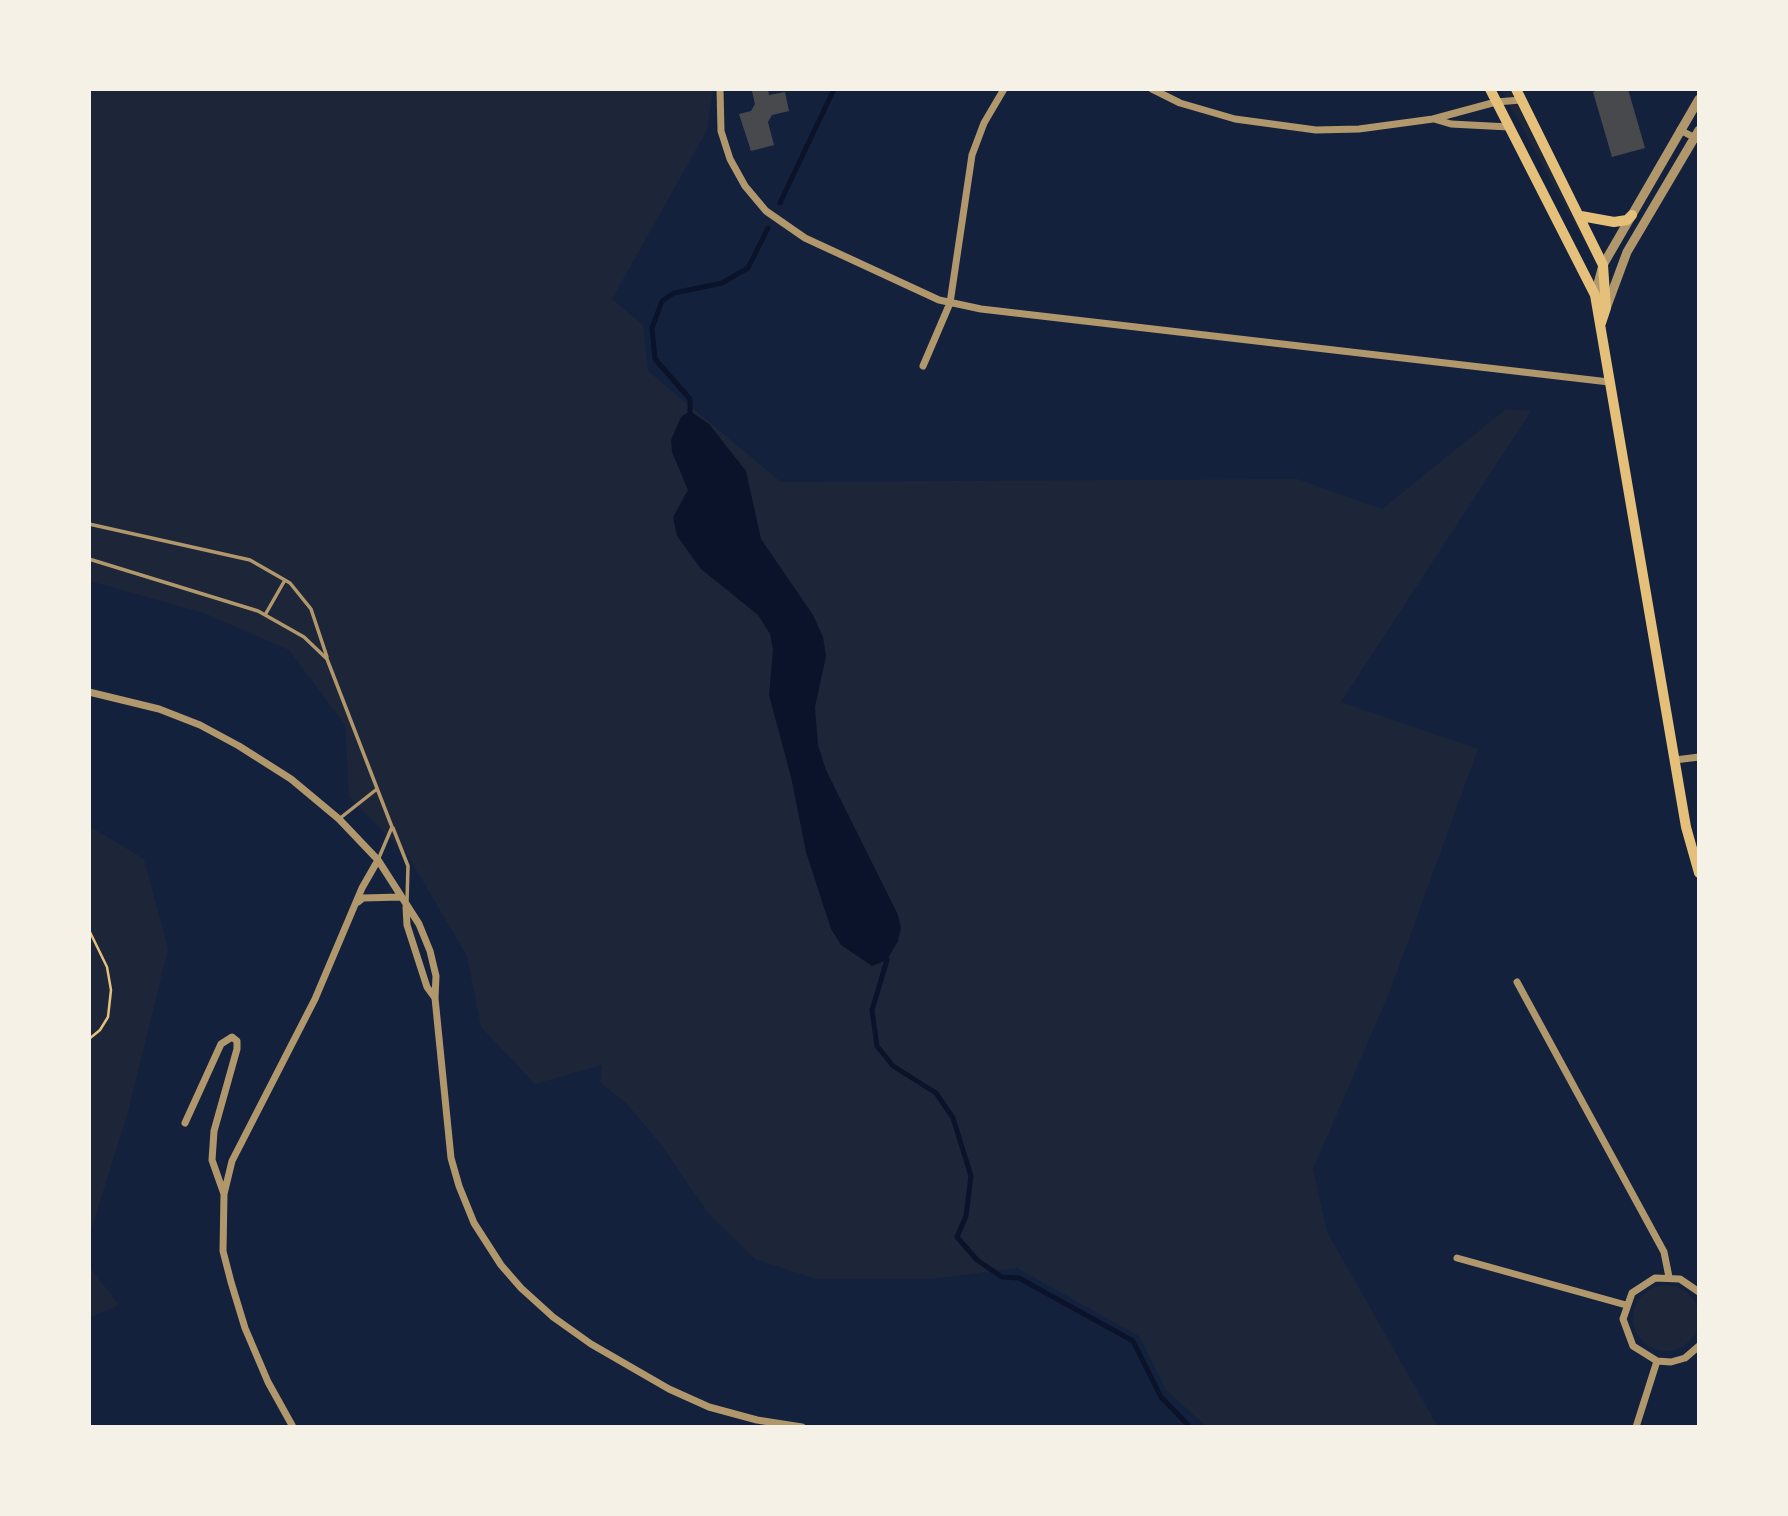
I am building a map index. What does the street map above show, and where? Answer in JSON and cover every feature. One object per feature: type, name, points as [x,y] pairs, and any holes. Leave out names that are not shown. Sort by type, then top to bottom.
[{"type":"main road","points":[[1489,89],[1595,295],[1691,849],[1699,873]]},
{"type":"main road","points":[[1516,89],[1581,216],[1602,265],[1606,308],[1600,326]]},
{"type":"main road","points":[[1581,216],[1614,222],[1627,220],[1632,215]]},
{"type":"street","points":[[720,89],[721,131],[730,159],[745,187],[766,211],[805,238],[950,303],[1609,382]]},
{"type":"street","points":[[923,366],[950,303],[972,155],[984,123],[1004,89]]},
{"type":"street","points":[[1152,89],[1213,113],[1289,128],[1359,129],[1433,119],[1496,102],[1521,100]]},
{"type":"street","points":[[1595,295],[1602,265],[1699,99]]},
{"type":"street","points":[[1433,119],[1451,124],[1509,127]]},
{"type":"street","points":[[1606,308],[1615,276],[1627,252],[1697,136],[1680,130]]},
{"type":"street","points":[[89,692],[159,709],[200,725],[291,779],[339,819],[378,860],[419,924],[430,951],[436,976],[435,998],[451,1158],[459,1186],[474,1223],[514,1280],[553,1317],[631,1370],[669,1390],[709,1407],[757,1420],[803,1427]]},
{"type":"street","points":[[1675,760],[1699,757]]},
{"type":"street","points":[[293,1427],[268,1382],[245,1328],[230,1282],[223,1251],[224,1194],[232,1161],[291,1050],[378,860]]},
{"type":"street","points":[[358,902],[363,898],[400,897]]},
{"type":"street","points":[[406,907],[407,925],[427,987],[435,998]]},
{"type":"street","points":[[1517,982],[1664,1252],[1669,1276]]},
{"type":"street","points":[[185,1123],[221,1044],[232,1037],[237,1041],[237,1049],[214,1131],[212,1160],[224,1194]]},
{"type":"street","points":[[1457,1258],[1626,1305]]},
{"type":"street","points":[[1699,1292],[1680,1279],[1669,1276],[1643,1283],[1626,1305],[1623,1319],[1629,1339],[1643,1355],[1657,1361],[1671,1362],[1685,1358],[1699,1346]]},
{"type":"street","points":[[1636,1427],[1657,1361]]},
{"type":"lane","points":[[89,524],[250,560],[285,580],[311,608],[328,662],[408,866],[406,907]]},
{"type":"lane","points":[[89,559],[265,615],[304,637],[328,662]]},
{"type":"lane","points":[[265,615],[285,580]]},
{"type":"lane","points":[[339,819],[377,789]]},
{"type":"lane","points":[[378,860],[392,827]]},
{"type":"path","points":[[89,930],[107,967],[111,990],[108,1017],[100,1030],[89,1039]]},
{"type":"shaded area","points":[[89,89],[713,89],[707,130],[612,299],[643,325],[648,371],[781,482],[1297,479],[1382,509],[1506,409],[1531,411],[1341,702],[1478,749],[1390,991],[1313,1169],[1327,1232],[1438,1427],[1207,1427],[1166,1390],[1139,1336],[1017,1268],[931,1279],[816,1279],[755,1259],[708,1213],[662,1146],[627,1104],[600,1082],[602,1065],[535,1084],[481,1027],[467,956],[408,856],[349,797],[345,725],[289,650],[204,613],[89,581]]},
{"type":"shaded area","points":[[1501,89],[1511,89],[1594,250],[1590,252]]},
{"type":"shaded area","points":[[690,411],[709,424],[746,471],[761,539],[813,615],[823,637],[826,656],[815,707],[818,745],[826,770],[898,915],[901,928],[898,941],[887,960],[872,966],[841,945],[831,929],[806,852],[791,777],[769,695],[773,650],[770,634],[758,615],[701,569],[677,536],[673,517],[688,490],[672,452],[671,440],[681,417]]},
{"type":"shaded area","points":[[89,826],[144,859],[168,949],[128,1112],[89,1237]]},
{"type":"shaded area","points":[[89,1266],[119,1305],[89,1318]]},
{"type":"shaded area","points":[[1659,1285],[1673,1285],[1685,1290],[1694,1299],[1699,1318],[1697,1331],[1690,1342],[1673,1351],[1659,1351],[1647,1346],[1638,1337],[1633,1325],[1633,1311],[1638,1299],[1647,1290]]},
{"type":"building","points":[[768,89],[769,95],[785,92],[789,111],[772,115],[768,122],[774,145],[751,151],[739,114],[751,111],[755,104],[752,91]]},
{"type":"building","points":[[1601,89],[1628,89],[1645,148],[1612,157],[1593,92]]},
{"type":"waterway","points":[[780,203],[834,89]]},
{"type":"waterway","points":[[690,411],[690,399],[655,359],[652,328],[662,301],[674,293],[722,283],[748,268],[768,228]]},
{"type":"waterway","points":[[887,960],[872,1010],[877,1046],[893,1066],[936,1093],[953,1118],[971,1176],[966,1216],[957,1237],[977,1260],[1002,1277],[1019,1278],[1133,1341],[1161,1397],[1190,1427]]}]
